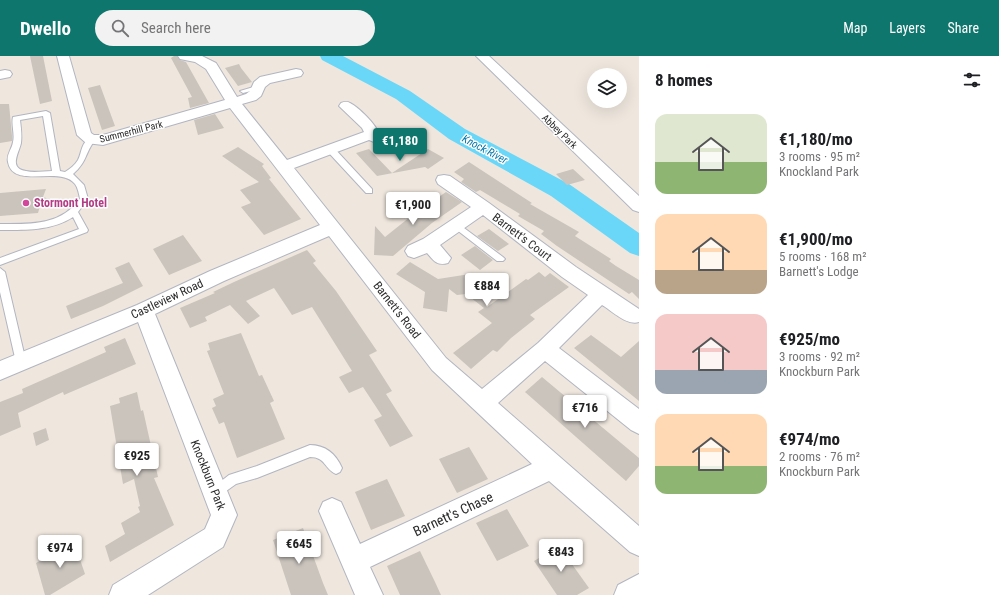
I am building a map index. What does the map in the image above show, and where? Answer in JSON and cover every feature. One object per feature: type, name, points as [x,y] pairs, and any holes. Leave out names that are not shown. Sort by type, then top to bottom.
[{"type":"street","name":"Summerhill Park","points":[[63,56],[84,135],[91,140],[103,140],[239,97],[251,98],[256,93],[259,85],[265,80],[296,73]]},
{"type":"street","name":"Abbey Park","points":[[482,56],[639,206]]},
{"type":"street","name":"Barnett's Road","points":[[195,57],[211,66],[239,97],[285,166],[439,364],[552,467],[639,543]]},
{"type":"street","points":[[346,106],[368,126],[371,132],[369,136]]},
{"type":"street","points":[[285,166],[369,136],[395,145]]},
{"type":"street","name":"Barnett's Court","points":[[444,180],[569,272],[634,316]]},
{"type":"street","points":[[442,258],[421,247],[482,207]]},
{"type":"street","name":"Castleview Road","points":[[0,371],[144,311],[217,276],[333,227]]},
{"type":"street","points":[[482,403],[545,348],[601,294]]},
{"type":"street","name":"Knockburn Park","points":[[123,595],[214,538],[224,515],[144,311]]},
{"type":"street","points":[[545,348],[639,423]]},
{"type":"street","name":"Barnett's Chase","points":[[354,561],[552,467]]},
{"type":"street","points":[[332,511],[369,595]]},
{"type":"street","points":[[628,595],[639,588]]},
{"type":"lane","points":[[0,227],[35,226],[52,223],[74,212],[84,198],[80,182],[68,174],[56,172],[27,174],[15,170],[12,159],[18,139],[16,119],[46,113],[56,172]]},
{"type":"lane","points":[[68,174],[79,166],[84,158],[84,149],[91,140]]},
{"type":"lane","points":[[331,150],[369,191]]},
{"type":"lane","points":[[0,262],[84,230],[74,212]]},
{"type":"lane","points":[[456,225],[500,258]]},
{"type":"lane","points":[[0,272],[21,362]]},
{"type":"lane","points":[[215,493],[233,479],[257,472],[314,450],[325,454],[331,459],[336,468]]},
{"type":"building","points":[[30,56],[43,56],[52,101],[40,104]]},
{"type":"building","points":[[177,56],[180,60],[186,62],[209,103],[190,108],[188,98],[192,97],[171,58]]},
{"type":"building","points":[[239,64],[252,82],[238,86],[225,68]]},
{"type":"building","points":[[100,85],[115,126],[102,130],[88,88]]},
{"type":"building","points":[[0,104],[9,104],[12,141],[0,143]]},
{"type":"building","points":[[215,114],[224,128],[198,135],[194,120]]},
{"type":"building","points":[[238,147],[264,164],[262,166],[271,178],[269,179],[301,219],[264,235],[241,207],[251,203],[240,190],[259,182],[222,156]]},
{"type":"building","points":[[369,149],[392,173],[428,149],[444,158],[428,169],[425,167],[377,176],[356,153]]},
{"type":"building","points":[[469,162],[532,203],[530,204],[579,232],[575,236],[611,259],[609,261],[616,266],[639,280],[639,299],[632,292],[629,294],[557,246],[541,234],[544,231],[518,216],[520,214],[480,190],[476,192],[461,182],[464,179],[454,172]]},
{"type":"building","points":[[573,169],[585,180],[567,185],[556,174]]},
{"type":"building","name":"Stormont Hotel","points":[[46,189],[43,197],[59,202],[40,206],[38,213],[0,216],[0,193]]},
{"type":"building","points":[[446,192],[462,202],[432,223],[393,256],[374,255],[375,226],[385,237],[415,213]]},
{"type":"building","points":[[489,229],[509,244],[498,251],[477,236]]},
{"type":"building","points":[[183,235],[202,261],[169,275],[153,249]]},
{"type":"building","points":[[475,246],[493,260],[480,270],[461,255]]},
{"type":"building","points":[[307,250],[316,261],[313,263],[336,291],[377,351],[369,355],[392,391],[386,394],[413,436],[390,447],[374,420],[382,416],[363,387],[349,393],[339,377],[352,371],[312,307],[292,315],[274,288],[246,301],[260,316],[248,324],[230,305],[205,317],[207,321],[190,328],[180,308],[215,293],[213,292],[234,282]]},
{"type":"building","points":[[129,262],[143,286],[103,306],[71,319],[66,306],[123,283],[115,268]]},
{"type":"building","points":[[410,262],[438,279],[470,274],[487,307],[526,279],[528,280],[539,272],[545,277],[550,273],[569,287],[530,315],[535,319],[511,338],[497,352],[493,350],[471,369],[453,353],[492,323],[478,312],[484,308],[466,294],[457,295],[449,289],[447,312],[423,308],[425,292],[396,274]]},
{"type":"building","points":[[241,333],[259,376],[262,375],[274,401],[270,403],[285,439],[237,458],[224,422],[219,424],[212,408],[216,406],[213,399],[224,394],[207,351],[210,350],[208,343]]},
{"type":"building","points":[[591,335],[621,357],[639,341],[639,401],[574,348]]},
{"type":"building","points":[[125,338],[136,364],[64,395],[63,392],[18,413],[21,427],[0,436],[0,402],[23,393],[22,389],[106,352],[104,347]]},
{"type":"building","points":[[542,377],[639,458],[639,466],[626,481],[525,392]]},
{"type":"building","points":[[137,392],[141,411],[143,410],[158,477],[154,478],[174,525],[110,562],[105,546],[125,534],[121,523],[140,512],[138,507],[140,506],[134,479],[123,484],[110,406],[120,403],[119,398]]},
{"type":"building","points":[[46,428],[49,440],[36,446],[33,433]]},
{"type":"building","points":[[469,447],[488,479],[457,493],[439,459]]},
{"type":"building","points":[[387,479],[405,516],[371,530],[355,492]]},
{"type":"building","points":[[507,509],[529,546],[497,561],[476,523]]},
{"type":"building","points":[[303,528],[328,595],[291,595],[273,540]]},
{"type":"building","points":[[74,542],[85,574],[50,595],[45,595],[36,563]]},
{"type":"building","points":[[559,546],[589,588],[577,595],[557,595],[534,561]]},
{"type":"building","points":[[420,551],[441,595],[400,595],[387,566]]},
{"type":"waterway","name":"Knock River","points":[[329,56],[403,95],[457,134],[560,190],[639,246]]},
{"type":"place","name":"Stormont Hotel","points":[[26,203]]}]
